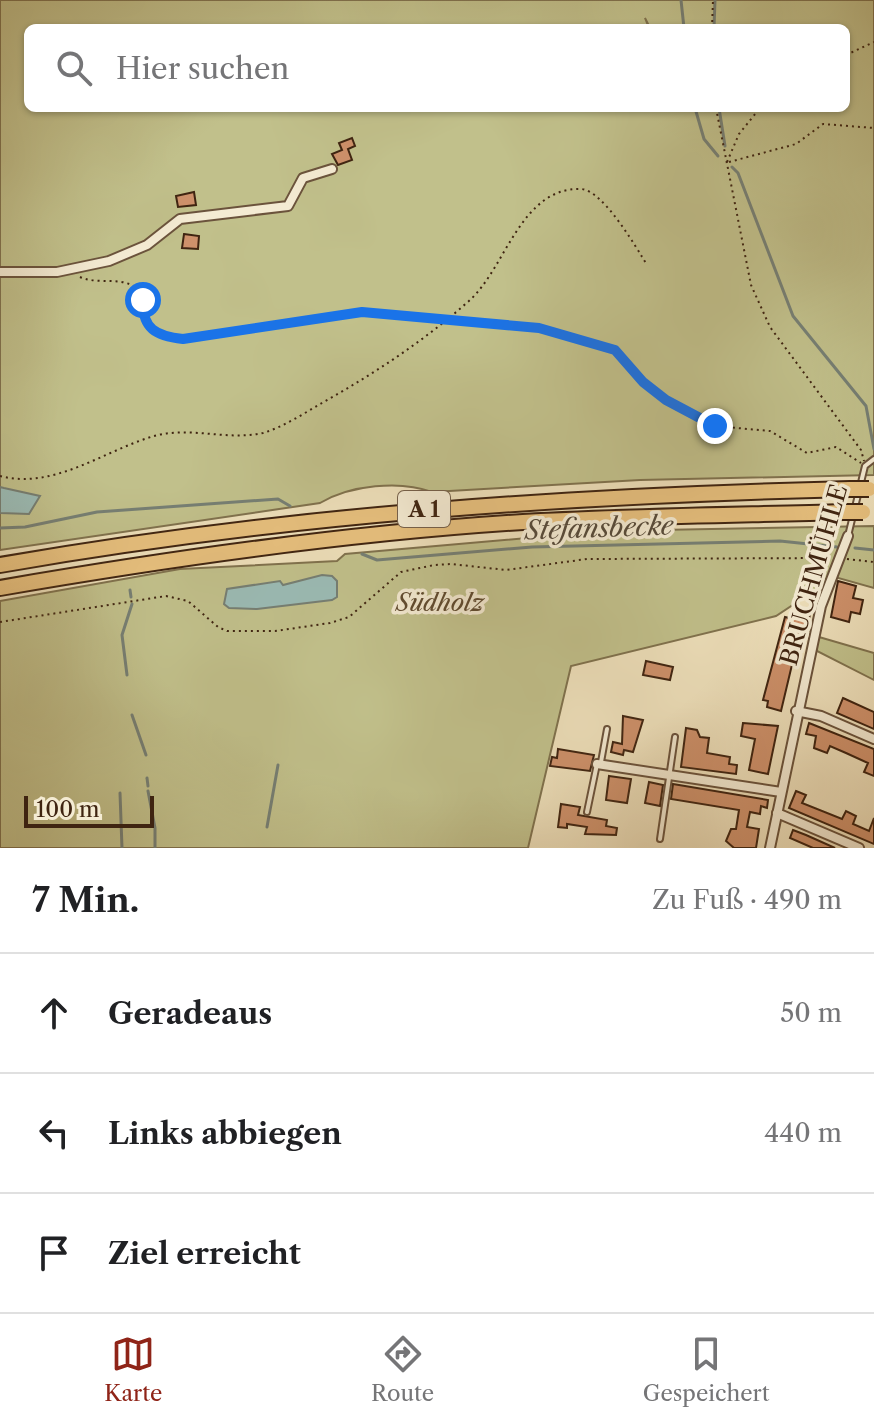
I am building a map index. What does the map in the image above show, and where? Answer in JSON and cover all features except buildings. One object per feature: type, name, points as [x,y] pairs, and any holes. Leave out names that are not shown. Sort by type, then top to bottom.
[{"type":"highway","name":"A 1","points":[[0,565],[297,521],[426,508],[588,497],[871,489]]},
{"type":"highway","name":"A 1","points":[[0,588],[216,554],[427,530],[606,518],[868,512]]},
{"type":"street","points":[[0,272],[68,270],[109,261],[147,245],[180,219],[288,206],[303,178],[332,169]]},
{"type":"street","name":"BRUCHMÜHLE","points":[[770,848],[796,711],[821,606],[848,536]]},
{"type":"street","points":[[796,711],[821,716],[874,739]]},
{"type":"street","points":[[599,764],[781,792]]},
{"type":"street","points":[[777,813],[859,848]]},
{"type":"lane","points":[[865,466],[874,459]]},
{"type":"lane","name":"BRUCHMÜHLE","points":[[848,536],[865,466]]},
{"type":"lane","points":[[587,812],[590,783],[599,764],[607,729]]},
{"type":"lane","points":[[660,839],[675,737]]},
{"type":"path","points":[[712,24],[713,0]]},
{"type":"path","points":[[850,53],[874,42]]},
{"type":"path","name":"BRUCHMÜHLE","points":[[717,112],[751,285],[761,309],[777,337],[861,450],[865,466]]},
{"type":"path","points":[[727,163],[739,134],[757,112]]},
{"type":"path","points":[[727,163],[796,144],[823,124],[874,128]]},
{"type":"path","points":[[0,476],[35,481],[156,435],[187,432],[262,433],[383,370],[472,298],[512,243],[520,224],[561,193],[583,189],[592,194],[623,227],[647,265]]},
{"type":"path","points":[[68,270],[89,281],[125,281],[135,285],[141,292],[142,317],[150,330],[163,337],[183,339],[362,312],[539,328],[615,350],[628,369],[666,400],[715,426],[770,431],[807,453],[836,447],[865,466]]},
{"type":"path","points":[[0,622],[166,596],[188,601],[227,631],[275,631],[349,617],[401,572],[434,565],[506,570],[587,559],[686,560],[801,555],[874,562]]},
{"type":"green space","points":[[0,0],[874,0],[874,475],[640,480],[432,492],[405,486],[375,486],[346,492],[320,503],[0,550],[0,273],[57,270],[0,270]]},
{"type":"green space","name":"Südholz","points":[[874,526],[874,588],[835,577],[776,616],[571,666],[528,848],[0,848],[0,601],[180,569],[337,561],[345,554],[606,531]]},
{"type":"green space","points":[[819,637],[874,653],[874,680],[815,650]]},
{"type":"water","points":[[0,487],[40,496],[29,514],[0,513]]},
{"type":"water","points":[[322,575],[332,576],[337,581],[337,597],[332,600],[257,609],[229,608],[224,604],[227,589],[280,581],[283,585]]},
{"type":"waterway","points":[[681,0],[684,24]]},
{"type":"waterway","points":[[714,24],[715,0]]},
{"type":"waterway","points":[[696,112],[704,139],[718,156]]},
{"type":"waterway","points":[[720,112],[725,146]]},
{"type":"waterway","points":[[732,167],[738,173],[793,316],[866,406],[874,449]]},
{"type":"waterway","name":"Stefansbecke","points":[[0,528],[25,527],[97,512],[278,499],[290,506]]},
{"type":"waterway","name":"Stefansbecke","points":[[362,554],[377,560],[532,547],[780,541],[837,547]]},
{"type":"waterway","name":"Stefansbecke","points":[[855,548],[874,550]]},
{"type":"waterway","points":[[130,590],[131,597]]},
{"type":"waterway","points":[[127,675],[122,635],[132,604]]},
{"type":"waterway","points":[[132,715],[146,755]]},
{"type":"waterway","points":[[267,827],[278,765]]},
{"type":"waterway","points":[[147,778],[148,786]]},
{"type":"waterway","points":[[148,791],[155,828],[155,848]]},
{"type":"waterway","points":[[120,793],[122,848]]},
{"type":"route","points":[[143,300],[142,317],[150,330],[163,337],[183,339],[362,312],[539,328],[615,350],[628,369],[666,400],[715,426]]}]
